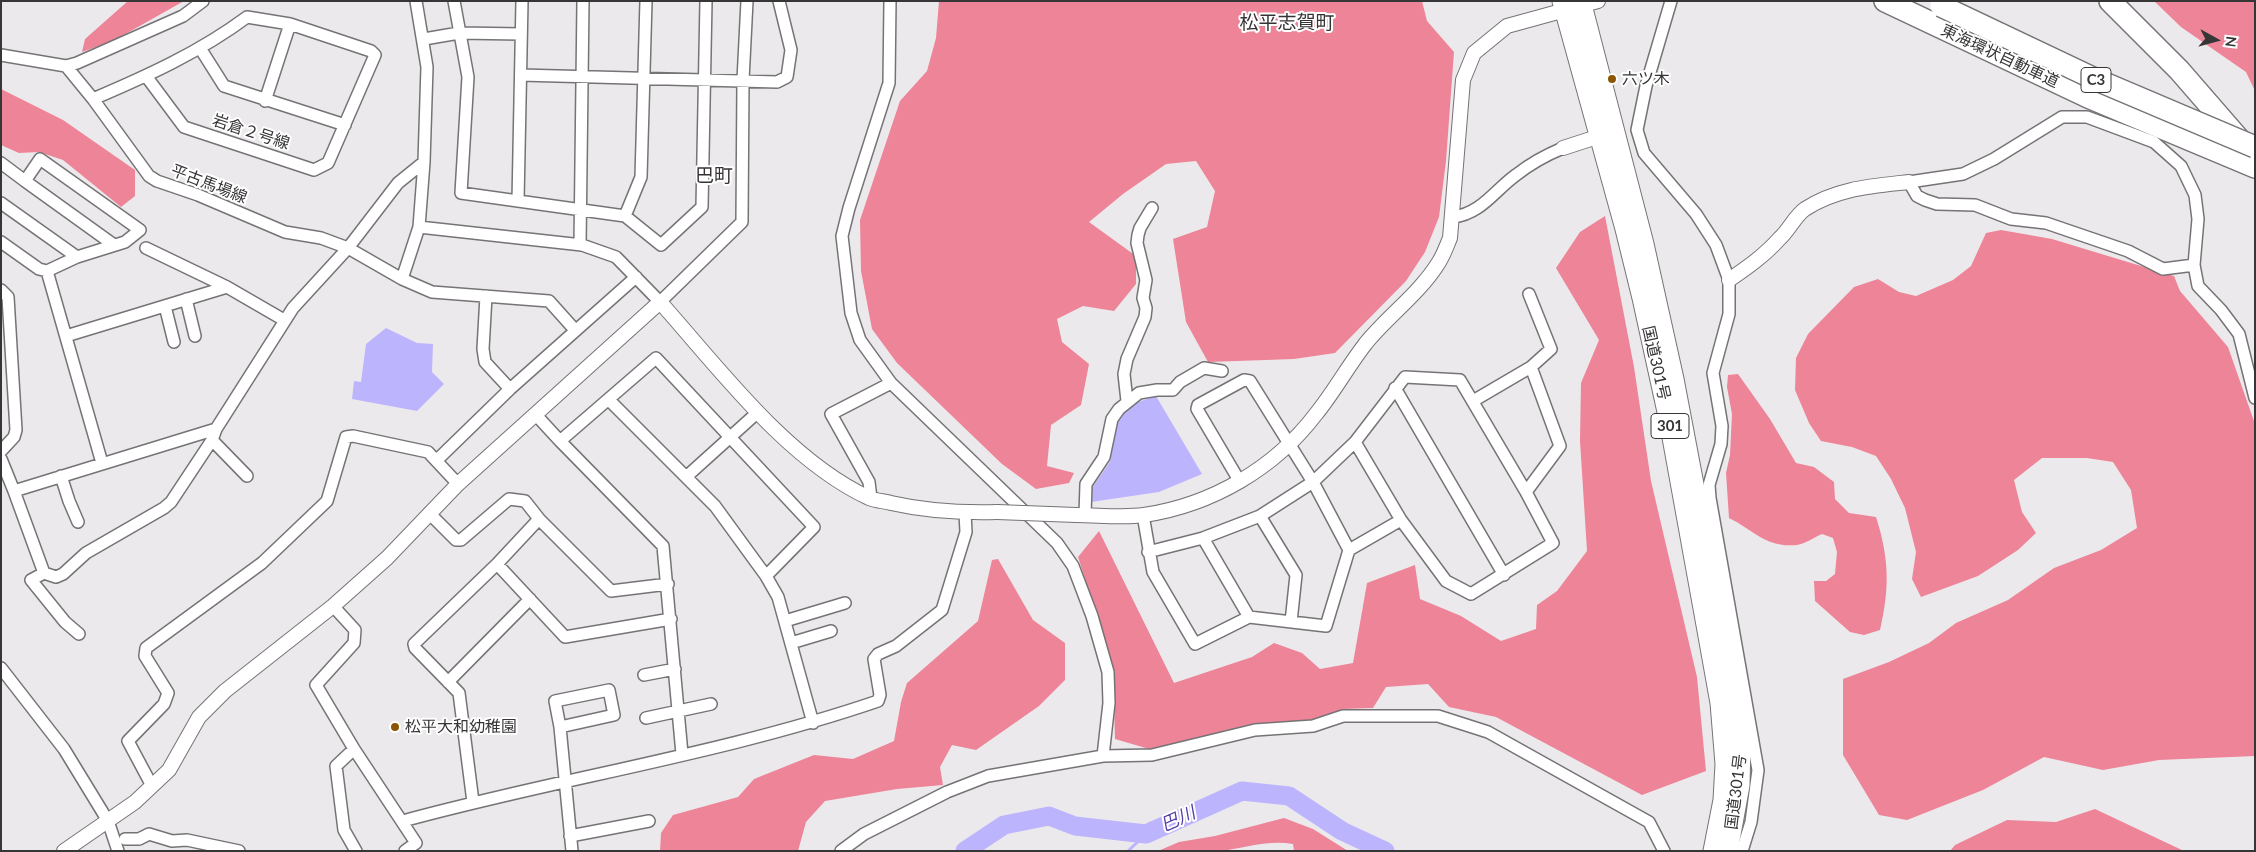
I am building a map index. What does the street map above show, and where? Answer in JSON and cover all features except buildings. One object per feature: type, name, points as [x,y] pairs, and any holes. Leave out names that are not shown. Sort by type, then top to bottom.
[{"type":"highway","name":"東海環状自動車道","points":[[1885,1],[2096,100],[2255,168]]},
{"type":"highway","points":[[2110,1],[2179,70],[2255,158]]},
{"type":"highway","points":[[2127,1],[2188,62],[2255,137]]},
{"type":"highway","name":"国道301号","points":[[1578,4],[1600,136],[1628,237],[1669,422],[1720,703],[1725,764],[1723,800],[1714,851]]},
{"type":"highway","name":"国道301号","points":[[1578,4],[1644,244],[1674,379],[1748,743],[1740,785],[1743,821],[1728,851]]},
{"type":"highway","name":"東海環状自動車道","points":[[1936,4],[2097,80],[2255,147]]},
{"type":"highway","points":[[2097,80],[2255,137]]},
{"type":"street","points":[[1,55],[66,66],[77,63],[183,16],[203,1]]},
{"type":"street","points":[[402,279],[419,227],[424,162],[427,67],[424,39],[416,1]]},
{"type":"street","points":[[454,1],[468,77],[461,193],[625,216],[660,246],[702,207],[706,1]]},
{"type":"street","points":[[518,201],[522,1]]},
{"type":"street","points":[[580,245],[583,1]]},
{"type":"street","points":[[625,216],[641,177],[646,1]]},
{"type":"street","points":[[64,851],[135,802],[169,770],[199,717],[225,691],[333,606],[386,558],[458,484],[660,302],[742,222],[743,80],[747,1]]},
{"type":"street","points":[[521,75],[777,82],[787,77],[791,50],[779,1]]},
{"type":"street","points":[[890,1],[889,83],[848,208],[842,236],[851,314],[860,340],[891,383],[1057,543],[1073,566],[1092,616],[1108,672],[1109,703],[1103,756]]},
{"type":"street","points":[[1671,1],[1646,86],[1637,130],[1644,153],[1696,214],[1716,245],[1729,280],[1729,314],[1713,373],[1722,426],[1721,444],[1709,485],[1748,743]]},
{"type":"street","points":[[419,227],[580,245],[616,257],[660,302],[758,412],[809,459],[834,478],[871,498],[911,507],[965,513],[997,512],[1143,516],[1171,510],[1209,497],[1240,482],[1290,445],[1316,414],[1361,350],[1385,321],[1421,286],[1440,261],[1450,238],[1453,217],[1463,80],[1474,53],[1507,26],[1578,4]]},
{"type":"street","points":[[93,99],[146,76],[200,48],[247,17],[290,24],[265,101]]},
{"type":"street","name":"岩倉２号線","points":[[146,76],[184,127],[314,170],[328,164],[375,55],[371,51],[290,24]]},
{"type":"street","points":[[424,39],[459,33],[522,34]]},
{"type":"street","points":[[200,48],[224,86],[265,101],[345,125]]},
{"type":"street","name":"平古馬場線","points":[[66,66],[93,99],[149,176],[157,181],[198,195],[285,232],[321,238],[348,248],[402,279],[432,292],[549,301],[576,330]]},
{"type":"street","points":[[1729,280],[1759,260],[1781,238],[1804,210],[1840,193],[1856,188],[1963,174],[1994,159],[2062,117],[2087,116],[2154,142],[2181,166],[2195,195],[2198,219],[2194,264],[2198,286],[2221,310],[2239,334],[2255,398]]},
{"type":"street","points":[[1453,217],[1464,216],[1480,208],[1516,175],[1545,156],[1562,148],[1600,136]]},
{"type":"street","points":[[1,242],[39,269],[46,271],[77,257],[125,242],[140,230],[40,159],[25,180]]},
{"type":"street","points":[[79,634],[65,622],[33,585],[31,580],[44,573],[56,577],[63,574],[86,553],[164,508],[171,502],[284,320],[348,248],[398,183],[424,162]]},
{"type":"street","points":[[1,163],[114,245]]},
{"type":"street","points":[[1909,182],[1917,196],[1925,200],[1938,204],[1975,205],[2011,219],[2046,223],[2128,252],[2163,269],[2194,264]]},
{"type":"street","points":[[1,203],[77,257]]},
{"type":"street","points":[[1126,402],[1124,374],[1127,359],[1145,317],[1146,308],[1143,298],[1146,280],[1137,243],[1138,235],[1152,208]]},
{"type":"street","points":[[146,248],[227,287],[284,320]]},
{"type":"street","points":[[46,271],[102,463]]},
{"type":"street","points":[[437,460],[510,389],[636,278]]},
{"type":"street","points":[[66,336],[227,287]]},
{"type":"street","points":[[1,290],[8,297],[16,430],[14,437],[1,451]]},
{"type":"street","points":[[1473,401],[1531,367],[1551,349],[1529,294]]},
{"type":"street","points":[[486,296],[483,349],[485,362],[510,389]]},
{"type":"street","points":[[186,299],[195,336]]},
{"type":"street","points":[[165,306],[174,342]]},
{"type":"street","points":[[560,441],[656,358],[814,527],[766,576]]},
{"type":"street","points":[[1526,492],[1560,446],[1531,367]]},
{"type":"street","points":[[1081,515],[1086,484],[1104,457],[1112,419],[1126,402],[1139,393],[1173,390],[1180,382],[1204,368],[1222,371]]},
{"type":"street","points":[[1148,552],[1203,538],[1260,516],[1312,482],[1355,442],[1405,377],[1460,380],[1526,492],[1553,543],[1472,594],[1446,581],[1401,520],[1355,442]]},
{"type":"street","points":[[1240,482],[1197,409],[1198,405],[1244,380],[1250,380],[1312,482],[1349,550]]},
{"type":"street","points":[[871,498],[869,482],[831,414],[891,383]]},
{"type":"street","points":[[1395,388],[1504,575]]},
{"type":"street","points":[[609,400],[714,506],[766,576],[778,597],[813,723]]},
{"type":"street","points":[[686,477],[758,412]]},
{"type":"street","points":[[536,415],[664,546],[682,754]]},
{"type":"street","points":[[14,491],[102,463],[214,435]]},
{"type":"street","points":[[214,435],[247,476]]},
{"type":"street","points":[[152,786],[128,741],[164,704],[168,693],[145,656],[146,648],[262,563],[327,501],[346,438],[353,436],[428,452],[458,484]]},
{"type":"street","points":[[1,459],[44,573]]},
{"type":"street","points":[[1692,470],[1713,468]]},
{"type":"street","points":[[61,476],[69,502],[78,522]]},
{"type":"street","points":[[429,513],[456,540],[461,540],[509,499],[524,501],[540,520],[612,591],[668,584]]},
{"type":"street","points":[[403,821],[473,802],[813,723],[878,701],[880,695],[874,658],[878,654],[896,646],[942,610],[966,532],[965,513]]},
{"type":"street","points":[[1143,516],[1153,572],[1195,644],[1249,616],[1326,626],[1349,550],[1401,520]]},
{"type":"street","points":[[1260,516],[1296,575],[1292,622]]},
{"type":"street","points":[[473,802],[459,693],[415,648],[414,644],[540,520]]},
{"type":"street","points":[[1203,538],[1249,616]]},
{"type":"street","points":[[497,564],[565,637],[671,619]]},
{"type":"street","points":[[448,682],[530,599]]},
{"type":"street","points":[[785,621],[845,603]]},
{"type":"street","points":[[333,606],[355,630],[354,643],[316,685],[354,749],[403,821],[416,844],[405,851]]},
{"type":"street","points":[[791,643],[831,631]]},
{"type":"street","points":[[1,668],[64,749],[108,821],[118,851]]},
{"type":"street","points":[[644,675],[675,669]]},
{"type":"street","points":[[560,727],[614,715],[608,690],[555,702],[560,727],[572,851]]},
{"type":"street","points":[[646,718],[710,704]]},
{"type":"street","points":[[841,851],[864,834],[946,792],[988,776],[1103,756],[1152,756],[1255,730],[1313,726],[1344,716],[1438,716],[1488,732],[1648,822],[1664,851]]},
{"type":"street","points":[[354,749],[336,766],[344,830],[356,851]]},
{"type":"street","points":[[570,836],[649,821]]},
{"type":"street","points":[[1742,851],[1743,821]]},
{"type":"street","points":[[125,839],[140,840],[149,834],[172,841],[187,840],[239,851]]},
{"type":"shaded area","points":[[128,1],[184,1],[113,41],[82,52],[85,39]]},
{"type":"shaded area","points":[[939,1],[1422,1],[1427,21],[1454,52],[1446,161],[1439,217],[1425,252],[1406,281],[1335,353],[1294,359],[1208,362],[1186,322],[1173,239],[1207,227],[1215,191],[1196,161],[1166,164],[1123,194],[1089,222],[1136,256],[1136,284],[1114,311],[1083,306],[1057,319],[1062,342],[1089,364],[1081,405],[1051,425],[1047,466],[1074,473],[1069,483],[1036,489],[1002,464],[897,363],[872,329],[861,271],[860,220],[900,101],[927,71],[936,38]]},
{"type":"shaded area","points":[[2154,1],[2255,1],[2255,91],[2246,72],[2181,27]]},
{"type":"shaded area","points":[[1,89],[63,120],[135,170],[135,196],[121,207],[63,160],[39,152],[19,153],[1,145]]},
{"type":"shaded area","points":[[1605,216],[1634,367],[1651,481],[1697,677],[1706,771],[1642,795],[1496,717],[1449,707],[1428,684],[1386,687],[1373,708],[1343,709],[1316,721],[1253,726],[1149,749],[1115,739],[1113,666],[1078,557],[1099,531],[1174,683],[1252,657],[1274,643],[1302,653],[1320,669],[1353,663],[1367,583],[1415,565],[1420,599],[1461,616],[1501,641],[1536,629],[1537,605],[1557,591],[1587,551],[1580,441],[1581,383],[1599,340],[1556,268],[1580,232]]},
{"type":"shaded area","points":[[2001,230],[2052,239],[2174,276],[2180,291],[2228,347],[2255,424],[2255,756],[2159,760],[2103,770],[2044,757],[1983,790],[1907,820],[1879,815],[1843,755],[1843,679],[1889,662],[1929,643],[1956,623],[2008,600],[2054,568],[2101,550],[2137,528],[2131,490],[2113,462],[2087,458],[2042,458],[2014,480],[2022,512],[2036,533],[2018,550],[1978,576],[1921,597],[1912,579],[1916,552],[1905,508],[1891,479],[1876,456],[1852,447],[1821,441],[1809,423],[1795,390],[1796,358],[1808,334],[1854,287],[1878,279],[1899,292],[1916,296],[1953,280],[1971,266],[1986,233]]},
{"type":"shaded area","points":[[386,328],[417,343],[433,344],[432,372],[444,384],[417,411],[352,399],[354,381],[361,382],[366,344]]},
{"type":"shaded area","points":[[1738,374],[1770,419],[1796,463],[1814,467],[1834,482],[1835,499],[1849,513],[1876,517],[1884,546],[1887,573],[1887,586],[1880,630],[1864,635],[1850,632],[1815,601],[1814,581],[1826,581],[1835,574],[1837,552],[1833,538],[1822,534],[1797,545],[1776,544],[1760,537],[1729,518],[1726,473],[1730,455],[1732,414],[1727,387],[1728,375]]},
{"type":"shaded area","points":[[1156,396],[1202,474],[1159,492],[1091,502],[1092,488],[1110,462],[1117,418],[1138,402]]},
{"type":"shaded area","points":[[998,559],[1033,620],[1065,643],[1065,680],[1039,706],[976,750],[952,745],[940,767],[943,785],[897,789],[825,801],[806,822],[798,851],[660,851],[661,833],[673,815],[738,797],[754,779],[814,755],[853,759],[894,741],[901,702],[907,683],[978,621],[992,560]]},
{"type":"shaded area","points":[[2095,809],[2184,851],[1950,851],[1955,845],[2007,820],[2056,822]]},
{"type":"shaded area","points":[[1284,818],[1313,829],[1348,851],[1294,851],[1293,844],[1277,843],[1220,851],[1158,851],[1179,842],[1215,836]]},
{"type":"waterway","name":"巴川","points":[[965,851],[1004,825],[1049,816],[1075,826],[1146,834],[1242,791],[1289,796],[1342,831],[1385,851]]},
{"type":"waterway","points":[[1128,851],[1146,834]]},
{"type":"place","name":"六ツ木","points":[[1612,79]]},
{"type":"place","name":"松平大和幼稚園","points":[[395,727]]},
{"type":"district","name":"松平志賀町","points":[[1287,23]]},
{"type":"district","name":"巴町","points":[[714,176]]}]
